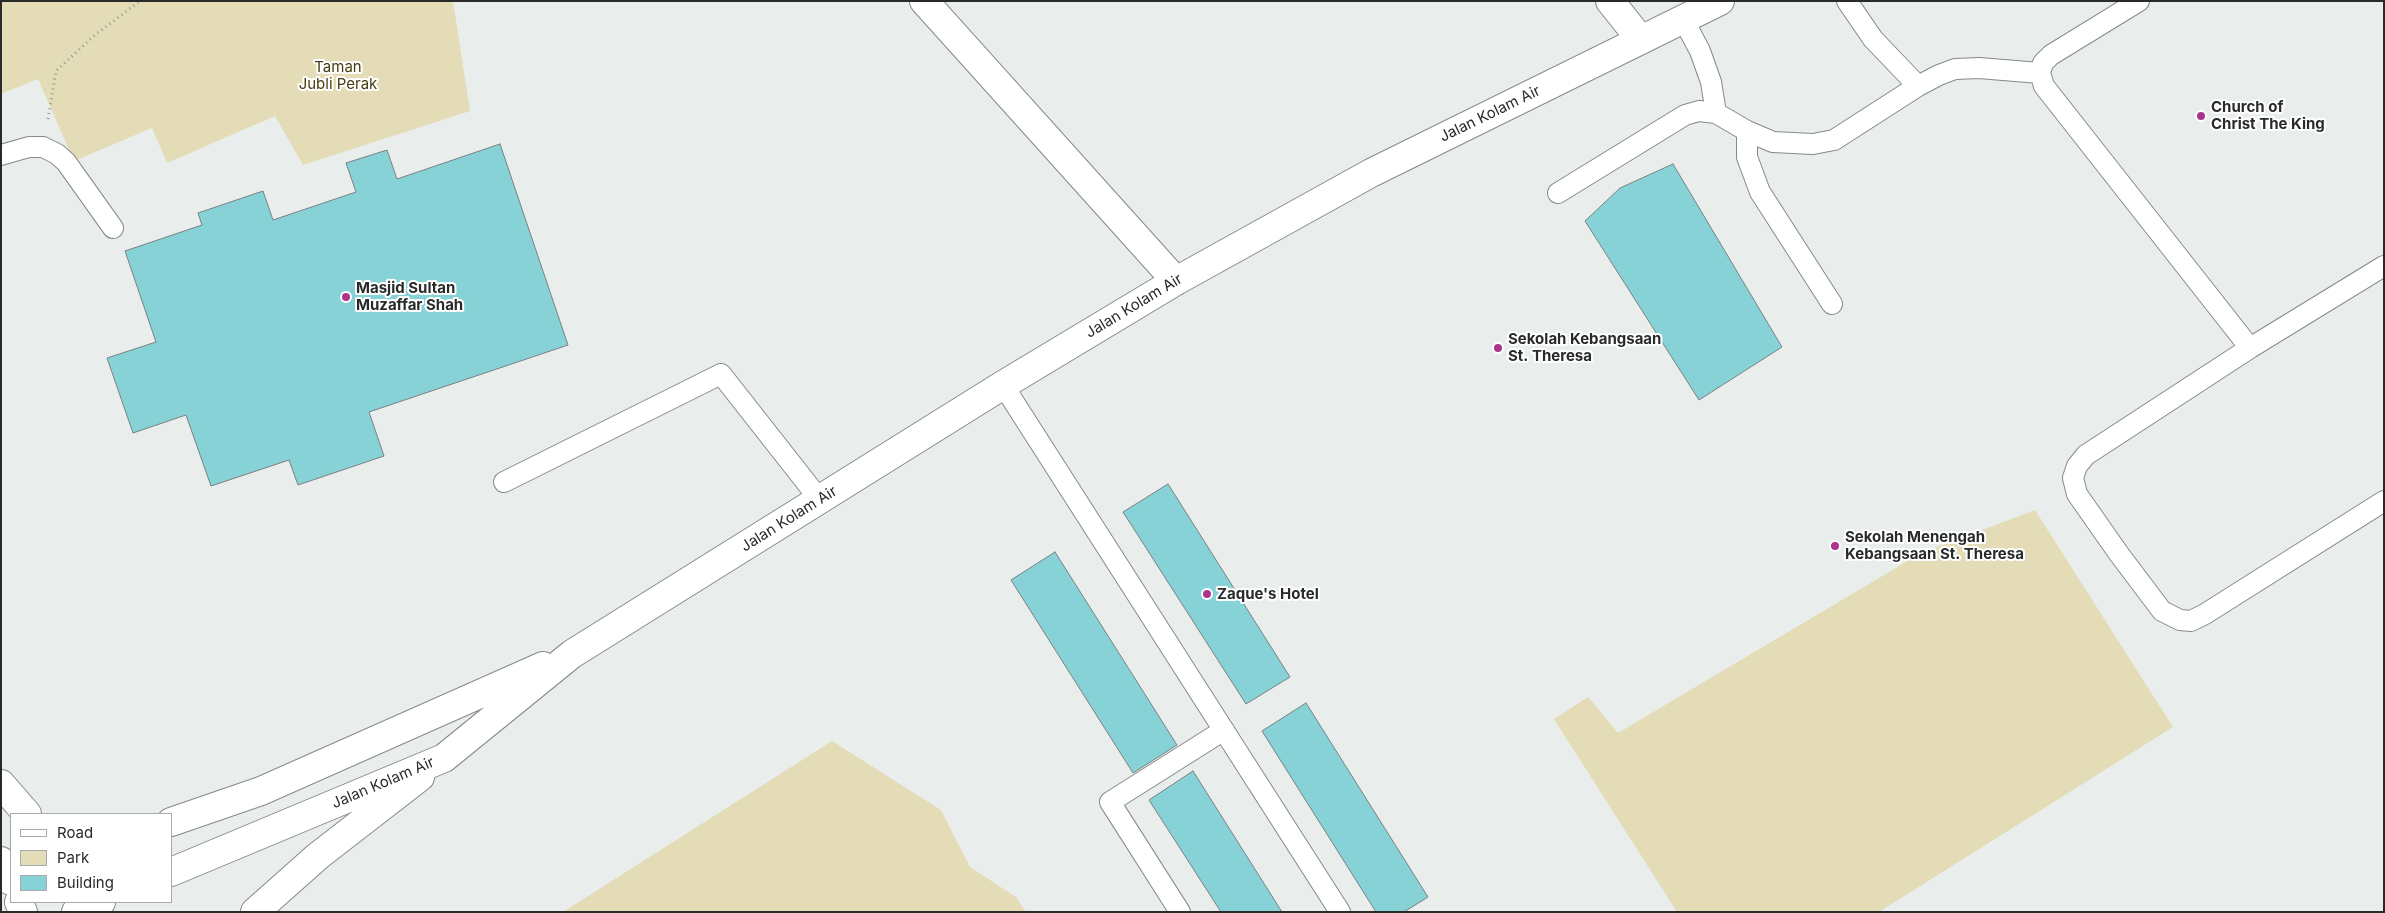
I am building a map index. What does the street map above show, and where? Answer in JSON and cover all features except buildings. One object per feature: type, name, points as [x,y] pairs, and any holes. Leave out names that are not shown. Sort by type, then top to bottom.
[{"type":"main road","points":[[924,1],[1176,281]]},
{"type":"main road","points":[[1610,1],[1641,40]]},
{"type":"main road","name":"Jalan Kolam Air","points":[[172,872],[444,758],[572,654],[1003,385],[1176,281],[1371,173],[1720,1]]},
{"type":"main road","name":"Jalan Kolam Air","points":[[172,822],[261,791],[572,654]]},
{"type":"main road","points":[[255,912],[318,856],[444,758]]},
{"type":"main road","points":[[1,784],[25,813]]},
{"type":"main road","points":[[1,860],[10,879]]},
{"type":"lane","points":[[1847,1],[1874,39],[1918,86]]},
{"type":"lane","points":[[2138,1],[2051,55],[2043,63],[2040,73],[2044,86],[2250,348]]},
{"type":"lane","points":[[1683,19],[1700,51],[1711,82],[1716,113]]},
{"type":"lane","points":[[1558,193],[1685,114],[1699,111],[1716,113],[1747,131],[1773,142],[1812,144],[1834,140],[1918,86],[1939,74],[1955,69],[1979,68],[2040,73]]},
{"type":"lane","points":[[1747,131],[1747,157],[1760,192],[1832,304]]},
{"type":"lane","points":[[1,155],[29,147],[43,147],[57,154],[66,162],[113,228]]},
{"type":"lane","points":[[2384,266],[2250,348],[2086,455],[2077,466],[2073,478],[2077,494],[2162,611],[2180,620],[2192,621],[2384,501]]},
{"type":"lane","points":[[504,482],[721,374],[820,500]]},
{"type":"lane","points":[[1003,385],[1340,912]]},
{"type":"lane","points":[[1180,912],[1110,802],[1224,730]]},
{"type":"path","points":[[43,147],[56,71],[95,35],[140,1]]},
{"type":"green space","name":"Taman Jubli Perak","points":[[1,1],[453,1],[470,111],[303,165],[275,116],[167,163],[152,128],[74,161],[38,79],[1,94]]},
{"type":"green space","points":[[2035,510],[2173,727],[1879,912],[1677,912],[1554,719],[1588,697],[1618,733],[1921,553]]},
{"type":"green space","points":[[832,741],[941,810],[970,867],[1016,897],[1026,912],[563,912]]},
{"type":"place","name":"Church of Christ The King","points":[[2201,116]]},
{"type":"place","name":"Masjid Sultan Muzaffar Shah","points":[[346,297]]},
{"type":"place","name":"Sekolah Kebangsaan St. Theresa","points":[[1498,348]]},
{"type":"place","name":"Sekolah Menengah Kebangsaan St. Theresa","points":[[1835,546]]},
{"type":"place","name":"Zaque's Hotel","points":[[1207,594]]}]
